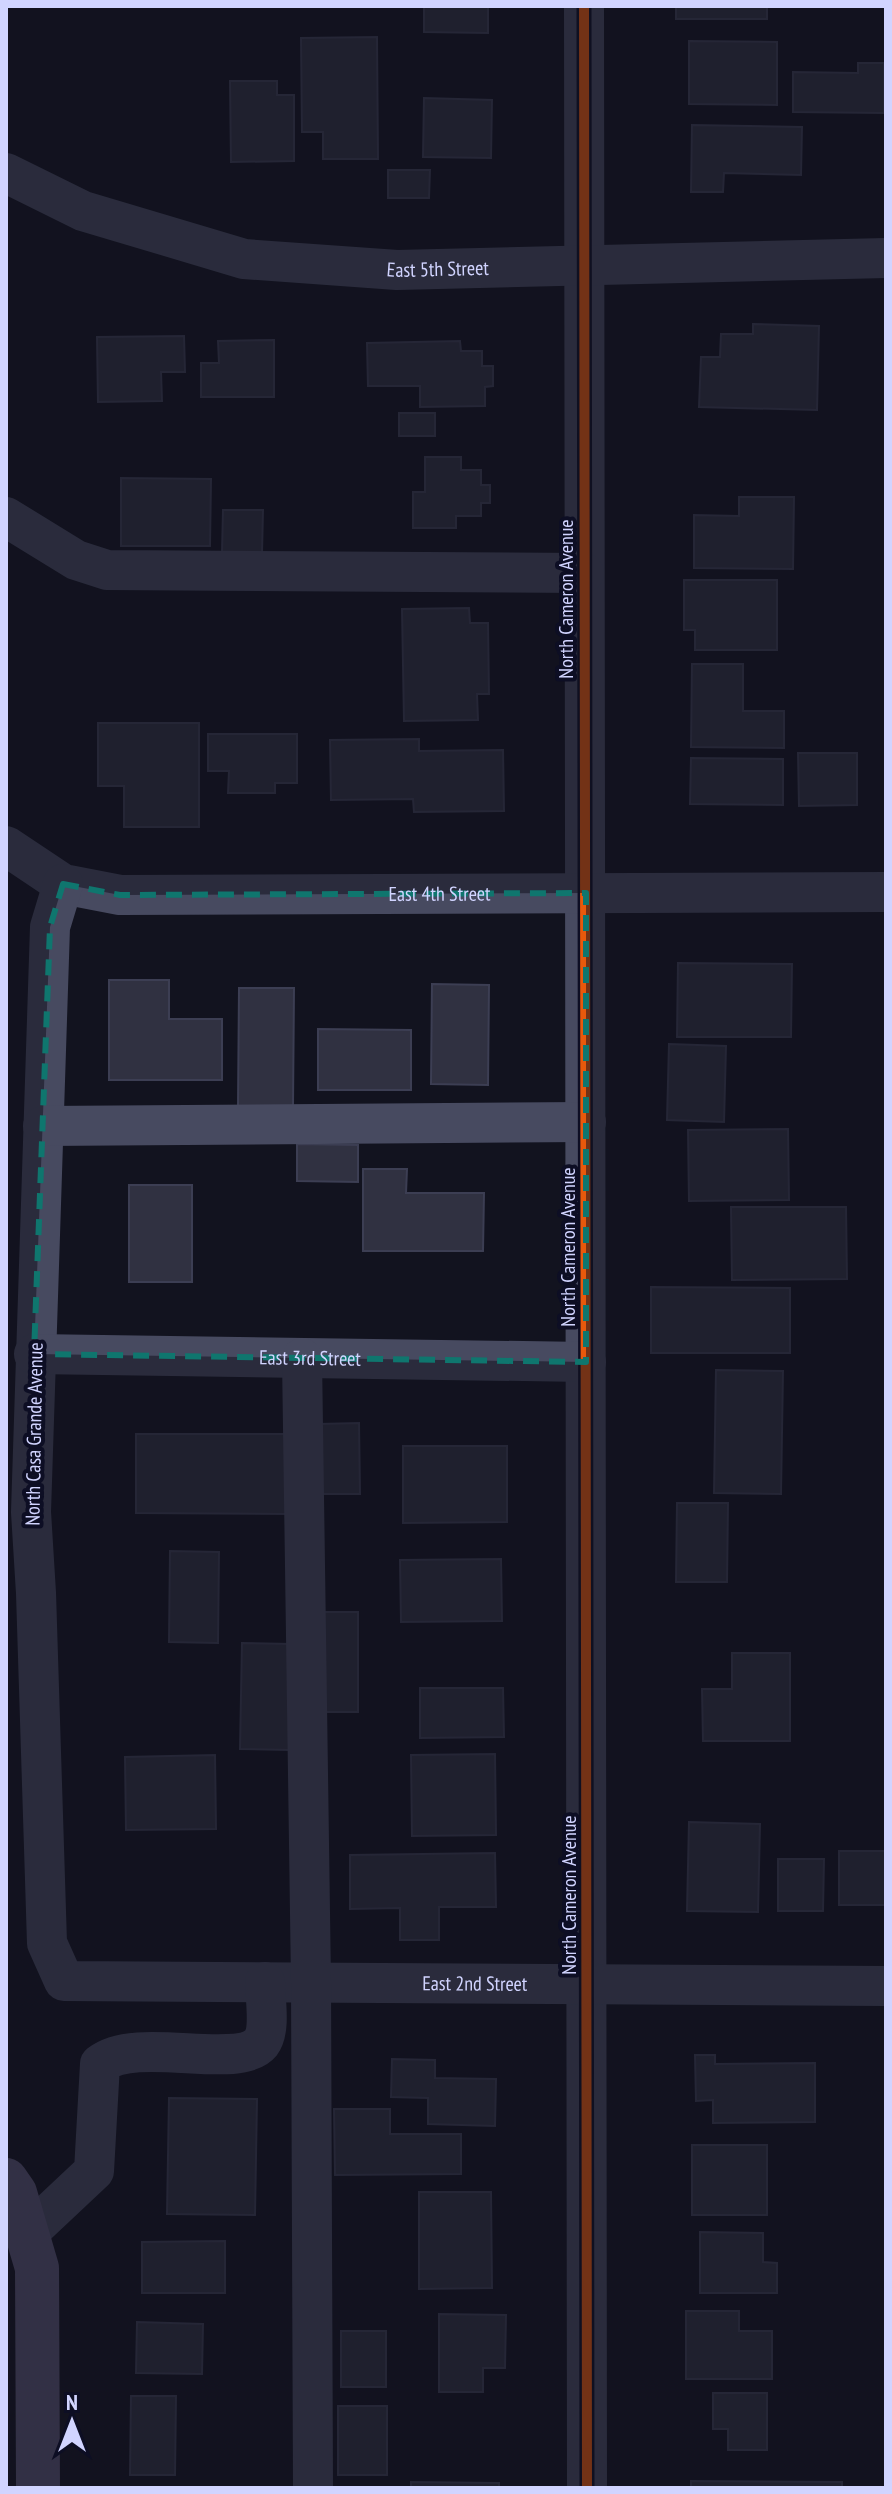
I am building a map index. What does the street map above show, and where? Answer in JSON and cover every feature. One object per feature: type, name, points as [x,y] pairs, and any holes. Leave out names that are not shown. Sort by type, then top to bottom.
[{"type":"main road","points":[[6,2180],[15,2193],[37,2268],[38,2488]]},
{"type":"street","name":"North Cameron Avenue","points":[[584,6],[587,2488]]},
{"type":"street","name":"East 5th Street","points":[[6,173],[83,211],[244,259],[397,270],[886,258]]},
{"type":"street","points":[[6,517],[76,560],[107,570],[584,573]]},
{"type":"street","name":"East 4th Street","points":[[6,846],[63,884],[120,895],[886,892]]},
{"type":"street","name":"North Casa Grande Avenue","points":[[63,884],[50,927],[34,1354],[18,1504],[36,1593],[47,1943],[64,1981]]},
{"type":"street","points":[[43,1126],[586,1122]]},
{"type":"street","name":"East 3rd Street","points":[[34,1354],[586,1362]]},
{"type":"street","points":[[302,1358],[311,1982],[313,2488]]},
{"type":"street","points":[[6,1640],[36,1593]]},
{"type":"street","name":"East 2nd Street","points":[[64,1981],[886,1986]]},
{"type":"street","points":[[27,2234],[94,2171],[100,2064],[111,2056],[148,2052],[248,2053],[262,2041],[265,1982]]},
{"type":"highlighted area","points":[[63,884],[120,895],[586,893],[586,1362],[34,1354],[50,927]]},
{"type":"building","points":[[424,6],[488,6],[488,33],[424,32]]},
{"type":"building","points":[[676,6],[767,6],[767,19],[676,19]]},
{"type":"building","points":[[377,37],[378,159],[323,159],[323,132],[302,132],[301,38]]},
{"type":"building","points":[[689,41],[777,42],[777,105],[689,104]]},
{"type":"building","points":[[858,63],[884,63],[884,113],[793,112],[793,72],[858,73]]},
{"type":"building","points":[[230,81],[277,81],[277,95],[294,95],[294,161],[231,162]]},
{"type":"building","points":[[424,98],[492,100],[491,158],[423,157]]},
{"type":"building","points":[[692,125],[802,127],[801,175],[724,173],[723,192],[691,192]]},
{"type":"building","points":[[388,170],[430,170],[429,198],[388,198]]},
{"type":"building","points":[[753,324],[819,326],[817,410],[699,407],[701,357],[720,357],[721,334],[753,334]]},
{"type":"building","points":[[184,336],[185,372],[161,372],[162,401],[98,402],[97,337]]},
{"type":"building","points":[[274,340],[274,397],[201,397],[201,363],[219,363],[218,341]]},
{"type":"building","points":[[460,341],[461,351],[482,351],[482,366],[493,366],[493,386],[485,387],[485,406],[420,407],[420,386],[368,386],[367,343]]},
{"type":"building","points":[[399,413],[435,413],[435,436],[399,436]]},
{"type":"building","points":[[425,457],[461,457],[461,470],[481,470],[481,485],[490,485],[490,503],[481,503],[481,516],[456,516],[456,528],[413,528],[413,492],[425,492]]},
{"type":"building","points":[[121,478],[211,479],[210,546],[121,546]]},
{"type":"building","points":[[739,497],[794,497],[793,569],[694,568],[694,515],[739,516]]},
{"type":"building","points":[[223,510],[263,510],[262,553],[222,553]]},
{"type":"building","points":[[684,580],[777,580],[777,650],[695,650],[695,630],[684,630]]},
{"type":"building","points":[[469,608],[470,623],[488,623],[489,694],[477,694],[478,720],[404,721],[402,609]]},
{"type":"building","points":[[692,664],[743,664],[743,711],[784,711],[784,748],[691,747]]},
{"type":"building","points":[[98,723],[199,723],[199,827],[124,827],[124,786],[98,786]]},
{"type":"building","points":[[208,734],[297,734],[297,783],[275,783],[275,793],[228,793],[229,771],[208,771]]},
{"type":"building","points":[[419,739],[419,751],[503,750],[504,811],[414,812],[413,799],[331,800],[330,740]]},
{"type":"building","points":[[798,753],[857,753],[857,805],[799,806]]},
{"type":"building","points":[[691,758],[783,759],[783,805],[690,804]]},
{"type":"building","points":[[678,963],[792,964],[791,1037],[677,1037]]},
{"type":"building","points":[[109,980],[169,980],[169,1019],[222,1019],[222,1080],[109,1080]]},
{"type":"building","points":[[432,984],[489,985],[488,1085],[431,1084]]},
{"type":"building","points":[[239,988],[294,988],[293,1107],[238,1107]]},
{"type":"building","points":[[318,1029],[411,1030],[411,1090],[318,1090]]},
{"type":"building","points":[[669,1044],[726,1046],[724,1122],[667,1120]]},
{"type":"building","points":[[788,1129],[789,1200],[689,1201],[688,1130]]},
{"type":"building","points":[[297,1144],[358,1145],[358,1182],[297,1181]]},
{"type":"building","points":[[363,1169],[407,1169],[406,1193],[484,1193],[483,1251],[363,1251]]},
{"type":"building","points":[[129,1185],[192,1185],[192,1282],[129,1282]]},
{"type":"building","points":[[731,1207],[846,1207],[847,1279],[732,1280]]},
{"type":"building","points":[[651,1287],[790,1288],[790,1353],[651,1353]]},
{"type":"building","points":[[716,1370],[783,1371],[781,1494],[714,1493]]},
{"type":"building","points":[[359,1423],[360,1494],[320,1494],[319,1424]]},
{"type":"building","points":[[136,1434],[289,1434],[288,1514],[136,1513]]},
{"type":"building","points":[[403,1446],[507,1446],[507,1522],[403,1523]]},
{"type":"building","points":[[677,1503],[728,1503],[727,1582],[676,1582]]},
{"type":"building","points":[[170,1551],[219,1552],[218,1643],[169,1642]]},
{"type":"building","points":[[501,1559],[502,1621],[401,1622],[400,1560]]},
{"type":"building","points":[[318,1612],[358,1612],[358,1712],[318,1712]]},
{"type":"building","points":[[242,1643],[291,1644],[289,1750],[240,1749]]},
{"type":"building","points":[[732,1653],[790,1653],[790,1741],[703,1741],[702,1689],[732,1689]]},
{"type":"building","points":[[420,1688],[503,1688],[504,1737],[420,1738]]},
{"type":"building","points":[[495,1754],[496,1835],[412,1836],[411,1755]]},
{"type":"building","points":[[215,1755],[216,1829],[126,1830],[125,1757]]},
{"type":"building","points":[[689,1822],[760,1824],[758,1912],[687,1911]]},
{"type":"building","points":[[839,1851],[886,1851],[886,1905],[839,1905]]},
{"type":"building","points":[[495,1853],[496,1907],[439,1907],[439,1940],[400,1940],[400,1908],[350,1909],[350,1855]]},
{"type":"building","points":[[778,1859],[824,1859],[823,1911],[778,1911]]},
{"type":"building","points":[[695,2055],[715,2055],[715,2064],[815,2063],[815,2122],[713,2123],[713,2100],[696,2101]]},
{"type":"building","points":[[392,2059],[435,2060],[435,2078],[496,2079],[495,2126],[428,2124],[428,2098],[391,2097]]},
{"type":"building","points":[[169,2098],[257,2099],[255,2215],[167,2214]]},
{"type":"building","points":[[334,2109],[390,2109],[390,2134],[461,2134],[461,2174],[335,2175]]},
{"type":"building","points":[[692,2145],[767,2145],[767,2215],[692,2215]]},
{"type":"building","points":[[419,2192],[491,2192],[492,2288],[419,2289]]},
{"type":"building","points":[[700,2232],[763,2233],[763,2262],[777,2263],[777,2293],[700,2293]]},
{"type":"building","points":[[225,2241],[225,2293],[142,2293],[142,2242]]},
{"type":"building","points":[[686,2311],[739,2311],[739,2331],[772,2331],[772,2379],[686,2379]]},
{"type":"building","points":[[439,2314],[506,2315],[505,2368],[483,2368],[483,2392],[439,2392]]},
{"type":"building","points":[[137,2322],[203,2324],[202,2374],[136,2373]]},
{"type":"building","points":[[341,2331],[386,2331],[386,2387],[341,2387]]},
{"type":"building","points":[[713,2393],[767,2393],[767,2450],[728,2450],[728,2429],[713,2429]]},
{"type":"building","points":[[131,2396],[176,2396],[175,2475],[130,2475]]},
{"type":"building","points":[[338,2406],[387,2406],[387,2475],[338,2475]]},
{"type":"building","points":[[691,2481],[842,2482],[842,2488],[691,2488]]},
{"type":"building","points":[[411,2482],[499,2483],[499,2488],[411,2488]]},
{"type":"cycle path","points":[[584,6],[587,2488]]}]
